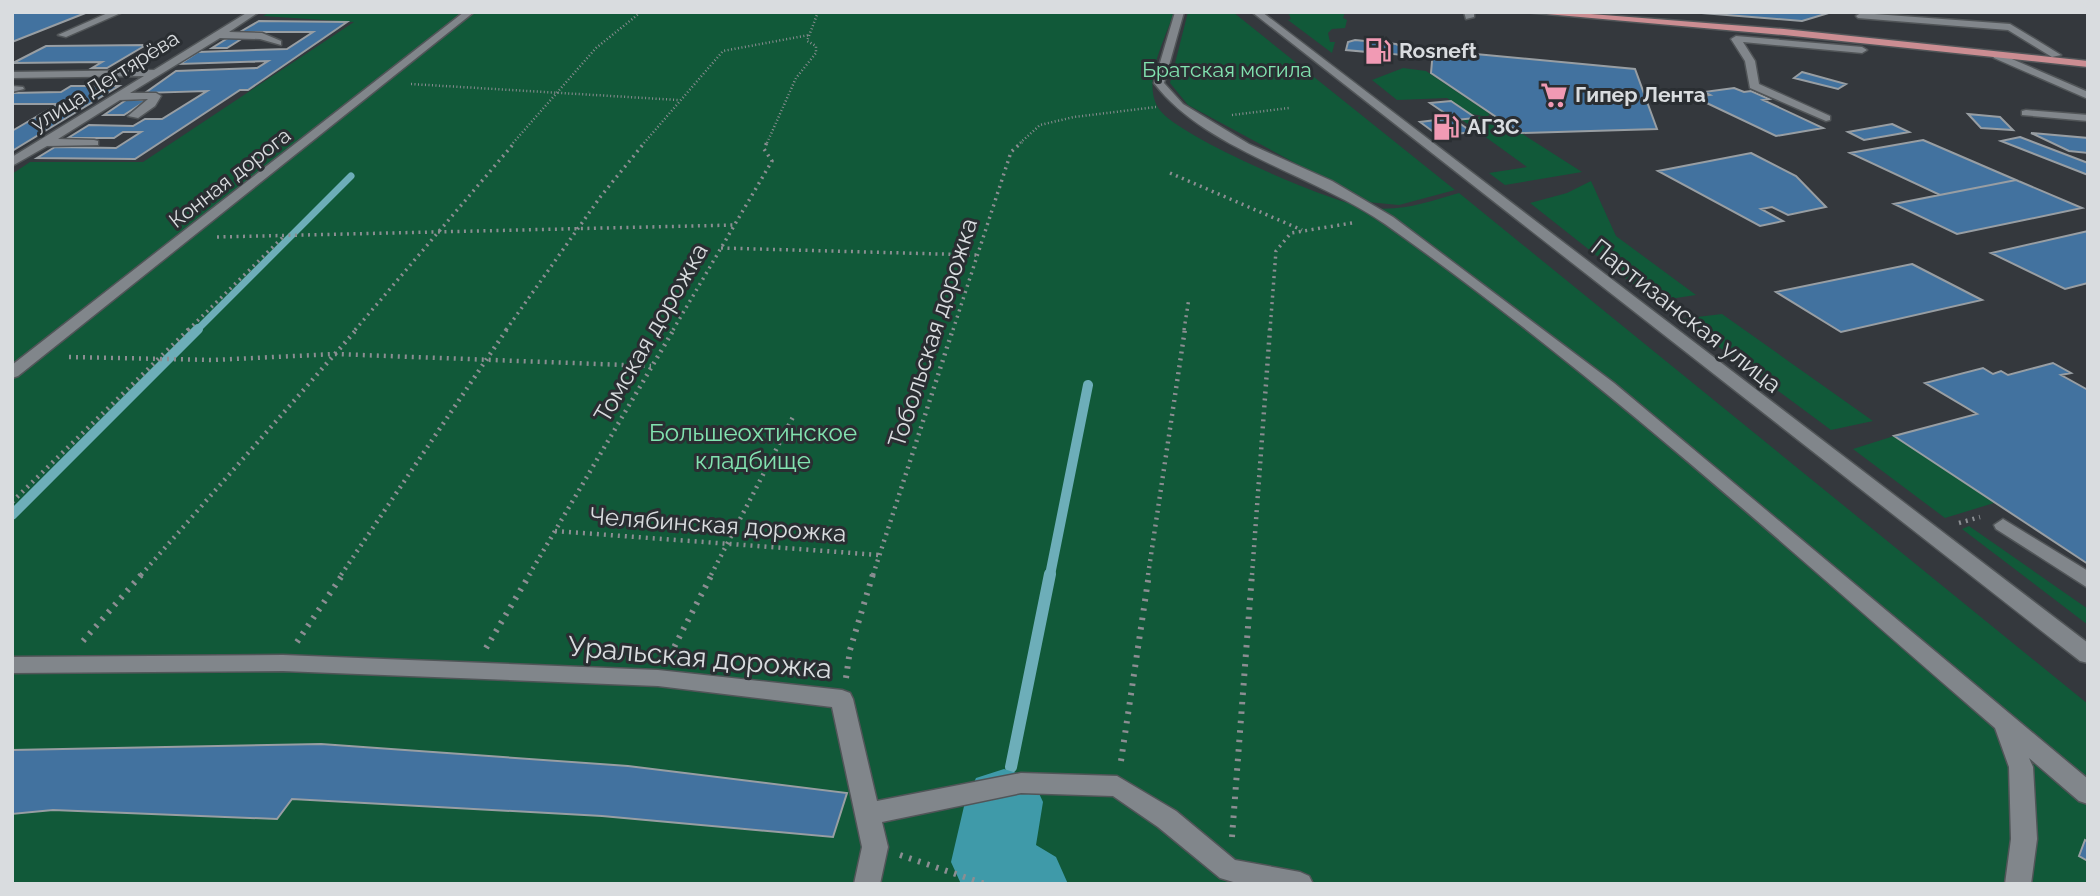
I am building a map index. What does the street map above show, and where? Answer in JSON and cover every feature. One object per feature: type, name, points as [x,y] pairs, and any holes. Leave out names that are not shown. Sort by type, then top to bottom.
[{"type":"main road","points":[[1527,12],[1729,28],[2088,64]]},
{"type":"main road","points":[[1617,12],[1824,29],[2088,58]]},
{"type":"street","points":[[63,35],[119,12]]},
{"type":"street","name":"улица Дегтярёва","points":[[12,162],[256,12]]},
{"type":"street","name":"Конная дорога","points":[[12,373],[470,12]]},
{"type":"street","points":[[1180,12],[1159,83],[1179,106],[1245,146],[1328,184],[1388,220],[1608,386],[2088,794]]},
{"type":"street","name":"Партизанская улица","points":[[1266,16],[2088,655]]},
{"type":"street","points":[[1861,16],[2011,27],[2056,55]]},
{"type":"street","points":[[1729,28],[1750,61],[1754,86],[1826,118]]},
{"type":"street","points":[[217,35],[262,36],[278,43]]},
{"type":"street","points":[[1723,40],[1861,50]]},
{"type":"street","points":[[1998,56],[2084,93]]},
{"type":"street","points":[[12,75],[155,73]]},
{"type":"street","points":[[117,97],[156,96],[151,104],[134,116]]},
{"type":"street","points":[[2026,113],[2088,118]]},
{"type":"street","points":[[44,142],[94,143]]},
{"type":"street","points":[[1995,520],[2088,581]]},
{"type":"street","name":"Уральская дорожка","points":[[12,665],[283,663],[658,678],[842,699],[875,847]]},
{"type":"street","points":[[2004,723],[2021,767],[2024,839],[2018,884]]},
{"type":"street","points":[[867,814],[1021,783],[1117,786],[1167,819],[1229,870],[1300,884]]},
{"type":"street","points":[[867,884],[875,847]]},
{"type":"path","points":[[64,663],[335,354],[557,92],[596,48],[641,12]]},
{"type":"path","name":"Томская дорожка","points":[[473,671],[772,161],[764,149],[796,78],[816,53],[816,46],[807,41],[818,12]]},
{"type":"path","points":[[283,663],[486,359],[578,228],[679,100],[723,51],[809,34]]},
{"type":"path","points":[[379,85],[427,84],[523,93],[557,92],[679,100]]},
{"type":"path","name":"Тобольская дорожка","points":[[842,699],[850,650],[879,555],[1010,152],[1040,125],[1126,110],[1179,106]]},
{"type":"path","points":[[1200,119],[1289,108]]},
{"type":"path","points":[[1170,173],[1302,230]]},
{"type":"path","points":[[1229,870],[1276,251],[1291,233],[1388,220]]},
{"type":"path","points":[[185,238],[735,225]]},
{"type":"path","points":[[12,502],[285,236]]},
{"type":"path","points":[[721,248],[976,255]]},
{"type":"path","points":[[1117,786],[1189,298]]},
{"type":"path","points":[[35,356],[213,360],[335,354],[652,366]]},
{"type":"path","points":[[658,678],[794,415]]},
{"type":"path","points":[[1947,527],[1995,520]]},
{"type":"path","name":"Челябинская дорожка","points":[[555,531],[879,555]]},
{"type":"path","points":[[875,847],[962,873],[985,884]]},
{"type":"green space","name":"Большеохтинское кладбище","points":[[270,12],[1174,12],[1156,61],[1152,86],[1159,109],[1172,121],[1256,167],[1347,203],[1390,209],[1413,206],[1459,193],[2088,704],[2088,884],[12,884],[12,174],[30,162],[143,162],[354,22],[263,16]]},
{"type":"green space","name":"Братская могила","points":[[1188,12],[1233,12],[1455,190],[1399,205],[1367,202],[1188,105],[1170,83]]},
{"type":"green space","points":[[1288,12],[1345,12],[1345,28],[1332,29],[1328,33],[1330,42],[1335,42],[1332,53],[1288,20],[1291,19]]},
{"type":"green space","points":[[1403,68],[1426,71],[1490,114],[1487,117],[1494,116],[1582,172],[1505,185],[1489,173],[1527,167],[1462,120],[1483,116],[1472,114],[1447,98],[1397,100],[1372,80]]},
{"type":"green space","points":[[1591,181],[1616,236],[1696,295],[1663,300],[1649,297],[1530,203],[1567,193]]},
{"type":"green space","points":[[1722,314],[1873,421],[1831,430],[1681,319]]},
{"type":"green space","points":[[1894,436],[1994,503],[1945,518],[1853,449]]},
{"type":"green space","points":[[1969,526],[2088,609],[2088,625],[1962,529]]},
{"type":"building","points":[[12,12],[88,12],[12,42]]},
{"type":"building","points":[[1689,12],[1832,12],[1802,21]]},
{"type":"building","points":[[259,21],[347,22],[248,90],[240,90],[135,159],[37,158],[55,147],[116,148],[141,132],[123,132],[114,138],[68,138],[89,125],[133,126],[145,119],[162,119],[207,91],[145,93],[176,71],[257,68],[268,61],[180,64],[198,52],[287,49],[313,32],[240,32]]},
{"type":"building","points":[[228,38],[243,38],[227,48],[212,48]]},
{"type":"building","name":"Rosneft","points":[[1355,40],[1396,44],[1402,47],[1402,55],[1383,53],[1382,62],[1366,60],[1367,52],[1346,50],[1348,42]]},
{"type":"building","points":[[146,45],[107,68],[92,68],[102,62],[13,63],[46,46]]},
{"type":"building","name":"Гипер Лента","points":[[1433,50],[1635,69],[1657,129],[1520,133],[1431,73]]},
{"type":"building","points":[[1802,72],[1846,84],[1838,89],[1794,78]]},
{"type":"building","points":[[71,86],[119,86],[12,151],[12,131],[58,104],[12,104],[12,93],[61,92]]},
{"type":"building","points":[[1734,88],[1744,92],[1751,91],[1769,99],[1763,100],[1823,128],[1776,136],[1694,97],[1710,95],[1704,92]]},
{"type":"building","points":[[126,100],[147,100],[124,115],[104,115]]},
{"type":"building","points":[[1451,101],[1476,118],[1455,120],[1430,103]]},
{"type":"building","points":[[1968,114],[2000,117],[2013,130],[1981,128]]},
{"type":"building","name":"АГЗС","points":[[1452,118],[1472,132],[1439,136],[1420,122]]},
{"type":"building","points":[[1892,124],[1909,132],[1864,140],[1848,132]]},
{"type":"building","points":[[2031,133],[2088,138],[2088,153],[2069,151]]},
{"type":"building","points":[[2020,137],[2088,163],[2088,175],[2001,141]]},
{"type":"building","points":[[1923,140],[2016,180],[1940,195],[1850,153]]},
{"type":"building","points":[[1751,153],[1796,176],[1826,207],[1788,215],[1772,207],[1761,209],[1783,221],[1760,226],[1658,171]]},
{"type":"building","points":[[2016,180],[2082,208],[1957,234],[1894,204]]},
{"type":"building","points":[[2088,231],[2088,283],[2065,289],[1991,253]]},
{"type":"building","points":[[1912,264],[1982,300],[1841,332],[1776,292]]},
{"type":"building","points":[[2053,363],[2071,373],[2061,375],[2088,390],[2088,564],[1894,436],[1977,414],[1925,383],[1983,368],[1993,374],[2001,371],[2008,375]]},
{"type":"building","points":[[321,744],[628,766],[847,793],[833,837],[602,816],[292,799],[277,819],[53,810],[12,814],[12,750]]},
{"type":"building","points":[[2085,840],[2088,842],[2088,861],[2079,856]]},
{"type":"waterway","points":[[12,515],[351,176]]},
{"type":"waterway","points":[[1050,575],[1088,385]]},
{"type":"waterway","points":[[1011,767],[1050,574]]},
{"type":"waterway","points":[[1004,802],[992,862],[1027,884]]},
{"type":"place","name":"Rosneft","points":[[1378,51]]},
{"type":"place","name":"Гипер Лента","points":[[1554,95]]},
{"type":"place","name":"АГЗС","points":[[1446,127]]}]
